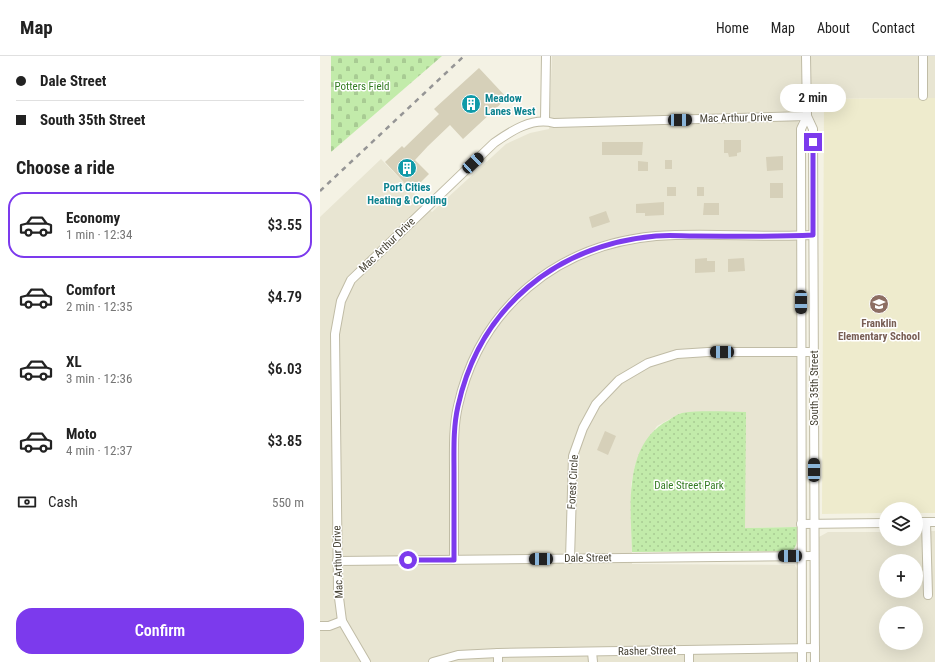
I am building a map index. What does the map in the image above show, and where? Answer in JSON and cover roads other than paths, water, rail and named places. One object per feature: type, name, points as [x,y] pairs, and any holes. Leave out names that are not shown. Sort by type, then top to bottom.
[{"type":"street","points":[[545,120],[546,56]]},
{"type":"street","name":"South 35th Street","points":[[806,56],[807,116],[813,129],[815,662]]},
{"type":"street","points":[[923,56],[923,96]]},
{"type":"street","name":"Mac Arthur Drive","points":[[366,662],[342,621],[338,590],[335,334],[340,301],[351,280],[494,143],[516,128],[545,120],[554,123],[807,116]]},
{"type":"street","name":"South 35th Street","points":[[802,662],[800,556],[801,129],[807,116]]},
{"type":"street","points":[[454,560],[454,438],[457,407],[467,373],[481,343],[502,313],[525,289],[553,268],[580,254],[610,243],[656,236],[813,235]]},
{"type":"street","name":"Forest Circle","points":[[570,559],[573,456],[583,428],[596,404],[619,380],[648,363],[677,354],[708,352],[814,352]]},
{"type":"street","points":[[928,595],[926,522],[935,522]]},
{"type":"street","points":[[801,524],[879,523]]},
{"type":"street","name":"Dale Street","points":[[337,561],[814,556]]},
{"type":"street","points":[[320,626],[328,626],[342,621]]},
{"type":"street","name":"Rasher Street","points":[[433,662],[458,655],[498,653],[815,648]]},
{"type":"street","points":[[689,650],[689,662]]},
{"type":"street","points":[[592,652],[593,662]]},
{"type":"street","points":[[498,653],[498,662]]},
{"type":"railway","points":[[320,191],[464,56]]},
{"type":"place","name":"Meadow Lanes West","points":[[471,104]]},
{"type":"place","name":"Port Cities Heating & Cooling","points":[[407,168]]},
{"type":"place","name":"Franklin Elementary School","points":[[879,304]]},
{"type":"park label","name":"Potters Field","points":[[362,86]]},
{"type":"park label","name":"Dale Street Park","points":[[689,485]]}]
